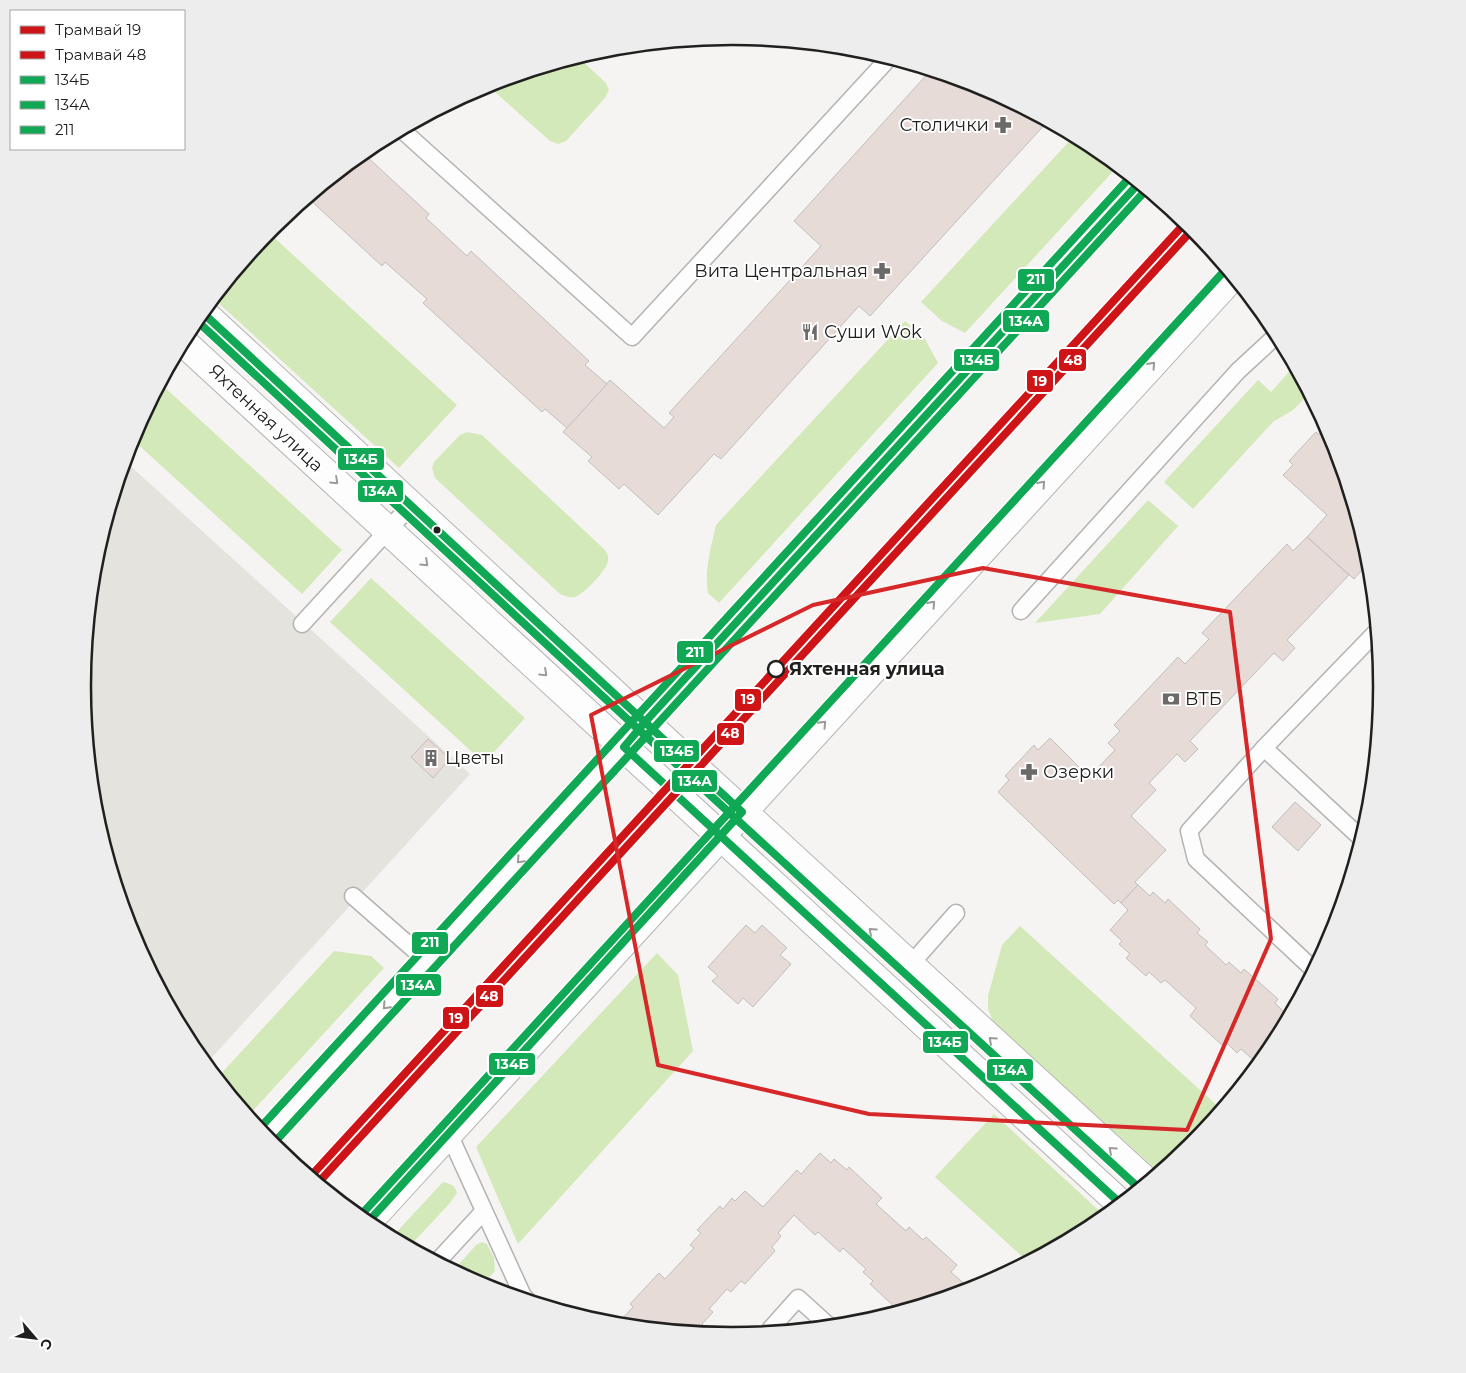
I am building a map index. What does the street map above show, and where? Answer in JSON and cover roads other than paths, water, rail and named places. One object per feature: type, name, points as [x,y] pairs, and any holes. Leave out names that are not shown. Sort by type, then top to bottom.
[{"type":"main road","points":[[271,1131],[1135,187]]},
{"type":"main road","points":[[373,1217],[1229,280]]},
{"type":"main road","name":"Яхтенная улица","points":[[208,319],[742,812],[1144,1179]]},
{"type":"main road","name":"Яхтенная улица","points":[[189,347],[1117,1200]]},
{"type":"lane","points":[[407,134],[632,337],[884,63]]},
{"type":"lane","points":[[1021,611],[1238,372],[1272,340]]},
{"type":"lane","points":[[302,624],[411,505]]},
{"type":"lane","points":[[1310,967],[1196,859],[1189,831],[1264,748],[1372,636]]},
{"type":"lane","points":[[1264,748],[1357,834]]},
{"type":"lane","points":[[353,896],[427,961]]},
{"type":"lane","points":[[910,964],[956,913]]},
{"type":"lane","points":[[449,1134],[521,1292]]},
{"type":"lane","points":[[441,1258],[483,1212]]},
{"type":"lane","points":[[772,1327],[798,1298],[824,1322]]},
{"type":"tram line","name":"19","points":[[314,1172],[1181,227]]},
{"type":"tram line","name":"48","points":[[322,1179],[1188,234]]},
{"type":"place","name":"Столички","points":[[1003,125]]},
{"type":"place","name":"Вита Центральная","points":[[882,271]]},
{"type":"place","name":"Суши Wok","points":[[810,332]]},
{"type":"place","name":"Яхтенная улица","points":[[776,669]]},
{"type":"place","name":"ВТБ","points":[[1171,699]]},
{"type":"place","name":"Цветы","points":[[431,758]]},
{"type":"place","name":"Озерки","points":[[1029,772]]}]
